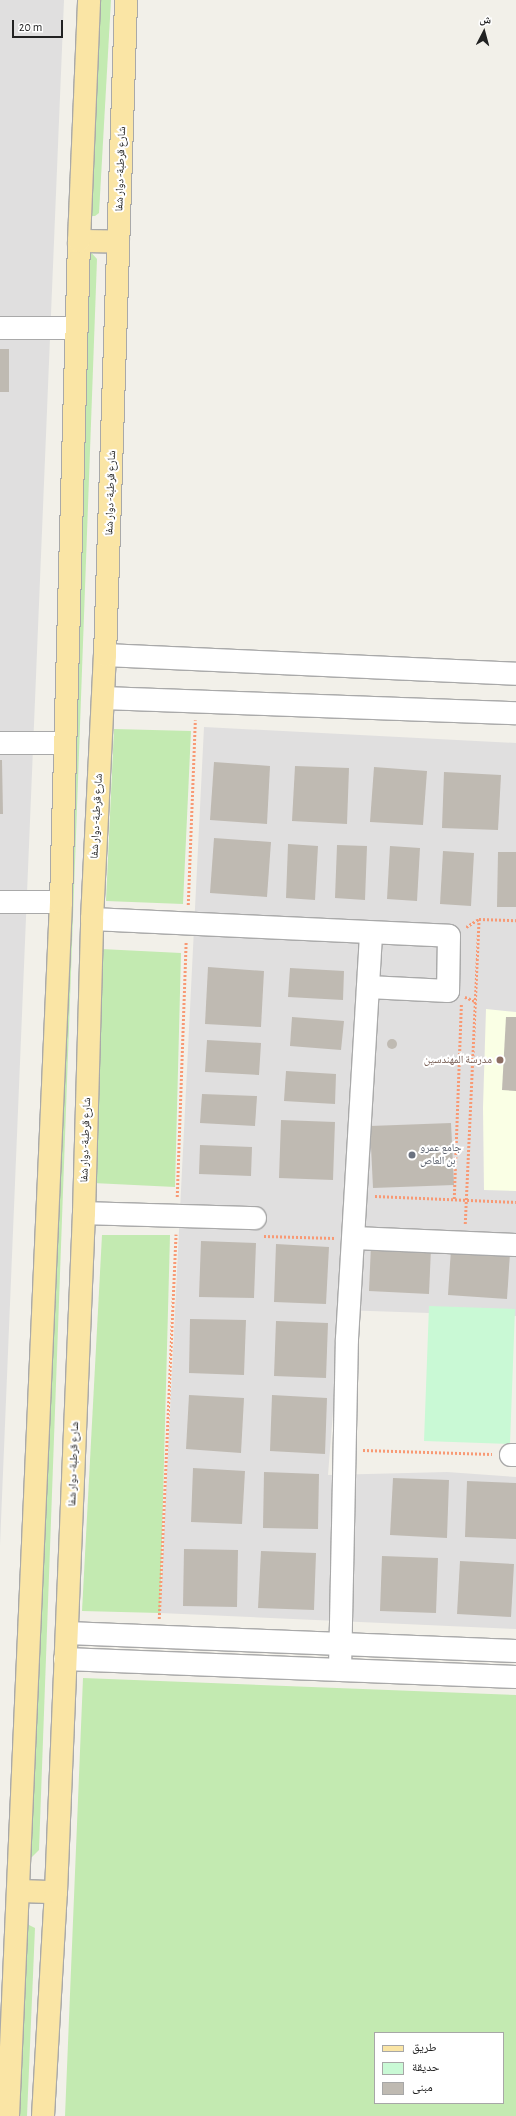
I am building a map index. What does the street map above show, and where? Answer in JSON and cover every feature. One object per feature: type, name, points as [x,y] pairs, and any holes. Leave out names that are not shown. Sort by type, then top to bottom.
[{"type":"main road","points":[[8,2116],[20,1891],[61,902],[76,328],[89,0]]},
{"type":"main road","name":"شارع قرطبة- دوار شفا","points":[[43,2116],[56,1892],[84,1213],[92,920],[105,655],[126,0]]},
{"type":"main road","points":[[79,241],[118,242]]},
{"type":"main road","points":[[54,1083],[88,1084]]},
{"type":"main road","points":[[20,1891],[56,1892]]},
{"type":"street","points":[[0,328],[76,328]]},
{"type":"street","points":[[105,655],[516,674]]},
{"type":"street","points":[[103,698],[516,713]]},
{"type":"street","points":[[0,743],[66,743]]},
{"type":"street","points":[[0,902],[61,902]]},
{"type":"street","points":[[92,920],[450,936],[448,991],[368,987]]},
{"type":"street","points":[[340,1670],[347,1339],[371,933]]},
{"type":"street","points":[[84,1213],[255,1218]]},
{"type":"street","points":[[354,1238],[516,1245]]},
{"type":"street","points":[[67,1633],[516,1651]]},
{"type":"street","points":[[66,1659],[516,1677]]},
{"type":"path","points":[[158,1636],[177,1215],[196,702]]},
{"type":"path","points":[[465,1242],[479,919]]},
{"type":"path","points":[[450,936],[479,919],[516,920]]},
{"type":"path","points":[[454,1199],[461,996]]},
{"type":"path","points":[[356,1195],[516,1202]]},
{"type":"path","points":[[255,1218],[254,1235],[354,1238]]},
{"type":"path","points":[[345,1449],[513,1455]]},
{"type":"shaded area","points":[[0,0],[64,0],[0,1545]]},
{"type":"shaded area","points":[[204,727],[516,743],[516,1316],[341,1310],[328,1475],[447,1472],[516,1477],[516,1629],[160,1613]]},
{"type":"shaded area","points":[[486,1009],[516,1012],[516,1191],[484,1190],[483,1108]]},
{"type":"green space","points":[[99,0],[111,0],[99,213],[95,216],[90,216]]},
{"type":"green space","points":[[88,249],[97,259],[39,1850],[32,1857],[24,1853]]},
{"type":"green space","points":[[114,729],[191,731],[183,904],[106,901]]},
{"type":"green space","points":[[101,949],[181,953],[175,1187],[93,1183]]},
{"type":"green space","points":[[102,1235],[170,1235],[160,1613],[82,1611]]},
{"type":"green space","points":[[429,1306],[515,1309],[510,1444],[424,1441]]},
{"type":"green space","points":[[83,1678],[516,1695],[516,2116],[65,2116]]},
{"type":"green space","points":[[27,1924],[35,1928],[27,2116],[12,2116]]},
{"type":"building","points":[[0,349],[9,349],[9,392],[0,392]]},
{"type":"building","points":[[0,760],[2,760],[3,814],[0,814]]},
{"type":"building","points":[[214,762],[270,766],[267,824],[210,820]]},
{"type":"building","points":[[295,766],[349,768],[347,824],[292,821]]},
{"type":"building","points":[[374,767],[427,771],[423,825],[370,822]]},
{"type":"building","points":[[444,772],[501,775],[498,830],[442,828]]},
{"type":"building","points":[[214,838],[271,842],[267,897],[210,893]]},
{"type":"building","points":[[288,844],[318,846],[315,900],[286,898]]},
{"type":"building","points":[[337,845],[367,846],[365,900],[335,898]]},
{"type":"building","points":[[390,846],[420,848],[417,901],[387,899]]},
{"type":"building","points":[[443,851],[474,853],[471,906],[440,904]]},
{"type":"building","points":[[498,852],[516,852],[516,907],[497,907]]},
{"type":"building","points":[[208,967],[264,971],[261,1027],[205,1024]]},
{"type":"building","points":[[290,968],[344,971],[343,1000],[288,997]]},
{"type":"building","points":[[292,1017],[344,1021],[341,1050],[290,1046]]},
{"type":"building","points":[[506,1017],[516,1017],[516,1091],[502,1090]]},
{"type":"building","points":[[390,1039],[394,1039],[397,1044],[394,1049],[390,1049],[387,1046],[387,1042]]},
{"type":"building","points":[[207,1040],[261,1043],[259,1075],[205,1072]]},
{"type":"building","points":[[286,1071],[336,1074],[335,1104],[284,1101]]},
{"type":"building","points":[[202,1094],[257,1096],[255,1126],[200,1123]]},
{"type":"building","points":[[281,1120],[335,1122],[333,1180],[279,1178]]},
{"type":"building","name":"جامع عمرو بن العاص","points":[[451,1123],[454,1185],[373,1188],[370,1126]]},
{"type":"building","points":[[200,1145],[252,1147],[251,1176],[199,1174]]},
{"type":"building","points":[[201,1241],[256,1243],[254,1298],[199,1297]]},
{"type":"building","points":[[276,1244],[329,1247],[326,1304],[274,1302]]},
{"type":"building","points":[[371,1245],[431,1248],[429,1294],[369,1291]]},
{"type":"building","points":[[451,1249],[510,1253],[507,1299],[448,1295]]},
{"type":"building","points":[[190,1319],[246,1320],[244,1375],[189,1373]]},
{"type":"building","points":[[276,1321],[328,1323],[326,1378],[274,1376]]},
{"type":"building","points":[[189,1395],[244,1398],[241,1453],[186,1449]]},
{"type":"building","points":[[272,1395],[327,1398],[325,1454],[270,1451]]},
{"type":"building","points":[[193,1468],[245,1471],[242,1524],[191,1522]]},
{"type":"building","points":[[264,1472],[319,1474],[318,1529],[263,1528]]},
{"type":"building","points":[[393,1478],[449,1480],[447,1538],[390,1535]]},
{"type":"building","points":[[467,1481],[516,1483],[516,1539],[465,1537]]},
{"type":"building","points":[[184,1549],[238,1550],[237,1607],[183,1606]]},
{"type":"building","points":[[261,1551],[316,1553],[314,1610],[258,1608]]},
{"type":"building","points":[[382,1556],[438,1558],[436,1613],[380,1611]]},
{"type":"building","points":[[460,1561],[514,1564],[511,1617],[457,1614]]},
{"type":"place","name":"مدرسة المهندسين","points":[[500,1060]]},
{"type":"place","name":"جامع عمرو بن العاص","points":[[412,1155]]}]
